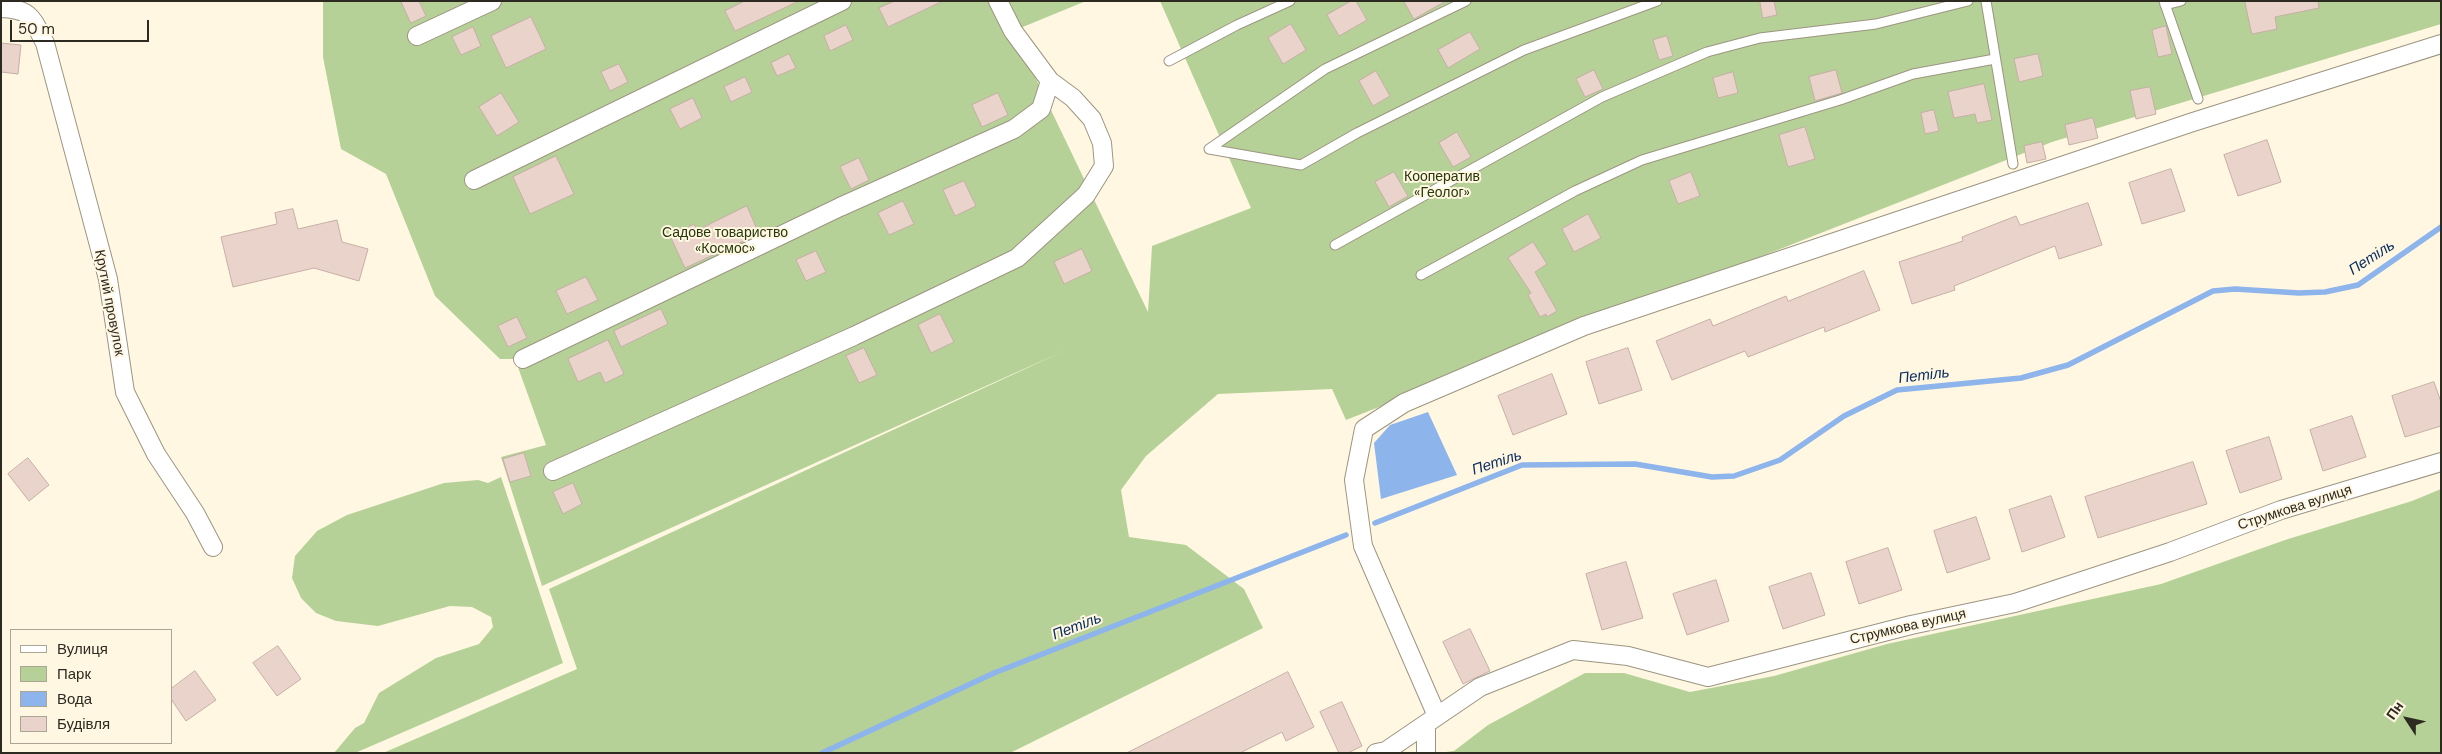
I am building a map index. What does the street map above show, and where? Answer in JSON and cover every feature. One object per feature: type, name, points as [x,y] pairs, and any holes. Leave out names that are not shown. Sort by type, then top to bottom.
[{"type":"street","points":[[417,36],[492,1]]},
{"type":"street","points":[[474,180],[842,1]]},
{"type":"street","points":[[553,471],[854,336],[1017,258],[1086,195],[1104,166],[1102,143],[1092,118],[1073,98],[1050,81],[1013,31],[998,1]]},
{"type":"street","name":"Крутий провулок","points":[[1,8],[18,8],[30,16],[45,43],[108,279],[125,392],[156,454],[195,513],[213,547]]},
{"type":"street","points":[[1426,753],[1431,720],[1363,546],[1354,480],[1364,429],[1404,403],[1584,326],[2193,122],[2441,44]]},
{"type":"street","points":[[523,359],[840,207],[1014,129],[1040,109],[1050,81]]},
{"type":"street","name":"Струмкова вулиця","points":[[1382,752],[1480,687],[1573,650],[1628,656],[1708,677],[1911,625],[2015,603],[2170,552],[2281,510],[2441,462]]},
{"type":"lane","points":[[1168,61],[1237,25],[1290,1]]},
{"type":"lane","points":[[1466,1],[1325,69],[1210,149],[1301,165],[1357,133],[1524,50],[1657,1]]},
{"type":"lane","points":[[1335,245],[1602,97],[1707,52],[1760,38],[1876,24],[1968,1]]},
{"type":"lane","points":[[1986,1],[2013,164]]},
{"type":"lane","points":[[2181,1],[2165,3],[2198,99]]},
{"type":"lane","points":[[1421,275],[1575,191],[1642,160],[1840,100],[1913,74],[1996,59]]},
{"type":"green space","points":[[323,1],[1086,1],[1013,31],[1148,312],[1152,246],[1251,208],[1160,1],[2441,1],[2441,24],[2052,142],[1346,420],[1332,389],[1218,394],[1146,456],[1121,490],[1129,537],[1186,545],[1244,589],[1263,628],[1010,753],[383,753],[577,669],[549,589],[1066,350],[542,586],[501,457],[546,445],[515,359],[500,359],[435,296],[386,174],[341,149],[323,57]]},
{"type":"green space","points":[[501,477],[563,663],[355,753],[334,753],[355,728],[364,723],[379,693],[436,658],[479,644],[493,627],[491,617],[472,607],[450,606],[378,626],[336,621],[316,613],[301,598],[292,578],[295,556],[317,531],[347,515],[444,483],[478,480],[488,483]]},
{"type":"green space","points":[[2441,489],[2441,753],[1438,753],[1454,751],[1488,725],[1585,673],[1624,673],[1690,692],[1774,676],[1887,644],[2161,584],[2285,540],[2412,501]]},
{"type":"water","points":[[1428,412],[1457,475],[1381,499],[1374,443],[1390,425]]},
{"type":"building","points":[[401,1],[419,1],[426,16],[411,23]]},
{"type":"building","points":[[745,1],[799,1],[735,31],[725,11]]},
{"type":"building","points":[[895,1],[943,1],[888,27],[879,8]]},
{"type":"building","points":[[1351,1],[1356,1],[1367,20],[1339,36],[1327,15]]},
{"type":"building","points":[[1404,1],[1446,1],[1414,19]]},
{"type":"building","points":[[1760,1],[1774,1],[1777,15],[1763,18]]},
{"type":"building","points":[[2245,1],[2318,1],[2319,8],[2275,17],[2277,29],[2252,34]]},
{"type":"building","points":[[531,17],[546,49],[506,68],[491,36]]},
{"type":"building","points":[[1291,24],[1306,50],[1283,64],[1268,38]]},
{"type":"building","points":[[846,25],[853,40],[830,51],[824,36]]},
{"type":"building","points":[[2166,26],[2172,54],[2158,57],[2152,30]]},
{"type":"building","points":[[473,27],[481,46],[461,55],[452,37]]},
{"type":"building","points":[[1470,32],[1480,49],[1448,68],[1438,50]]},
{"type":"building","points":[[1667,36],[1673,56],[1659,60],[1653,40]]},
{"type":"building","points":[[1,43],[21,45],[18,74],[1,72]]},
{"type":"building","points":[[789,54],[796,68],[777,76],[771,63]]},
{"type":"building","points":[[2038,54],[2043,76],[2019,82],[2014,59]]},
{"type":"building","points":[[619,64],[628,82],[610,91],[601,72]]},
{"type":"building","points":[[1594,70],[1603,89],[1585,97],[1576,79]]},
{"type":"building","points":[[1836,70],[1842,93],[1815,101],[1809,77]]},
{"type":"building","points":[[1376,71],[1390,96],[1373,106],[1359,81]]},
{"type":"building","points":[[1733,72],[1738,93],[1718,98],[1713,78]]},
{"type":"building","points":[[745,77],[752,92],[731,102],[724,87]]},
{"type":"building","points":[[1984,84],[1992,120],[1977,123],[1975,114],[1954,118],[1948,92]]},
{"type":"building","points":[[2150,87],[2156,114],[2136,119],[2130,91]]},
{"type":"building","points":[[501,93],[519,122],[497,136],[479,107]]},
{"type":"building","points":[[998,93],[1008,115],[982,127],[972,105]]},
{"type":"building","points":[[693,98],[702,118],[680,129],[670,109]]},
{"type":"building","points":[[1934,110],[1939,131],[1925,134],[1921,113]]},
{"type":"building","points":[[2093,118],[2098,138],[2069,145],[2065,125]]},
{"type":"building","points":[[1805,127],[1815,159],[1788,167],[1779,135]]},
{"type":"building","points":[[1457,132],[1471,157],[1453,167],[1439,143]]},
{"type":"building","points":[[2267,140],[2281,182],[2238,196],[2224,155]]},
{"type":"building","points":[[2042,142],[2046,159],[2027,163],[2024,146]]},
{"type":"building","points":[[556,156],[574,194],[530,214],[513,177]]},
{"type":"building","points":[[859,158],[869,180],[851,189],[840,167]]},
{"type":"building","points":[[2171,169],[2185,211],[2142,224],[2129,183]]},
{"type":"building","points":[[1394,172],[1408,196],[1389,207],[1375,182]]},
{"type":"building","points":[[1691,172],[1700,196],[1678,204],[1669,181]]},
{"type":"building","points":[[964,181],[976,206],[955,216],[943,190]]},
{"type":"building","points":[[903,201],[914,224],[889,235],[878,213]]},
{"type":"building","points":[[2088,203],[2102,245],[2059,259],[2055,246],[1954,286],[1955,290],[1912,304],[1899,262],[1963,241],[1962,237],[2016,216],[2020,225]]},
{"type":"building","points":[[747,206],[759,234],[685,268],[670,236],[694,224],[697,230]]},
{"type":"building","points":[[293,209],[298,229],[337,220],[342,242],[368,249],[359,281],[314,268],[233,287],[221,237],[277,224],[275,213]]},
{"type":"building","points":[[1588,214],[1601,238],[1574,252],[1562,229]]},
{"type":"building","points":[[1533,242],[1547,264],[1535,272],[1557,311],[1547,317],[1546,314],[1540,317],[1528,295],[1531,293],[1508,258]]},
{"type":"building","points":[[1082,249],[1092,271],[1064,284],[1054,262]]},
{"type":"building","points":[[816,251],[826,272],[806,281],[796,260]]},
{"type":"building","points":[[1864,271],[1880,310],[1825,332],[1824,327],[1748,357],[1745,351],[1672,380],[1656,341],[1710,319],[1713,326],[1786,296],[1788,301]]},
{"type":"building","points":[[586,277],[598,300],[567,314],[556,291]]},
{"type":"building","points":[[661,309],[668,324],[621,347],[614,331]]},
{"type":"building","points":[[940,314],[954,342],[931,353],[918,325]]},
{"type":"building","points":[[517,317],[527,338],[508,347],[498,326]]},
{"type":"building","points":[[608,340],[624,374],[605,383],[600,372],[578,382],[568,359]]},
{"type":"building","points":[[864,348],[877,375],[859,383],[846,356]]},
{"type":"building","points":[[1628,348],[1642,390],[1599,404],[1586,362]]},
{"type":"building","points":[[1552,374],[1567,414],[1513,435],[1498,396]]},
{"type":"building","points":[[2434,382],[2441,402],[2441,426],[2405,437],[2392,396]]},
{"type":"building","points":[[2352,416],[2366,457],[2323,471],[2310,430]]},
{"type":"building","points":[[2269,437],[2282,479],[2240,493],[2226,451]]},
{"type":"building","points":[[524,453],[531,476],[510,482],[503,459]]},
{"type":"building","points":[[28,458],[49,485],[29,501],[8,474]]},
{"type":"building","points":[[2193,462],[2207,504],[2098,538],[2085,497]]},
{"type":"building","points":[[573,483],[582,504],[563,514],[553,492]]},
{"type":"building","points":[[2051,496],[2065,537],[2022,552],[2009,510]]},
{"type":"building","points":[[1976,517],[1990,559],[1947,573],[1934,531]]},
{"type":"building","points":[[1888,548],[1902,590],[1859,604],[1846,562]]},
{"type":"building","points":[[1626,562],[1643,618],[1602,630],[1586,574]]},
{"type":"building","points":[[1811,573],[1825,615],[1783,629],[1769,587]]},
{"type":"building","points":[[1716,580],[1729,621],[1687,635],[1673,594]]},
{"type":"building","points":[[1470,629],[1490,671],[1463,684],[1443,642]]},
{"type":"building","points":[[278,646],[301,679],[277,696],[253,663]]},
{"type":"building","points":[[195,671],[216,700],[186,721],[172,700],[172,688]]},
{"type":"building","points":[[1288,672],[1314,727],[1286,741],[1282,732],[1240,753],[1127,753]]},
{"type":"building","points":[[1342,702],[1362,746],[1348,753],[1339,753],[1320,712]]},
{"type":"waterway","name":"Петіль","points":[[1375,523],[1522,465],[1635,464],[1712,477],[1734,476],[1780,460],[1844,416],[1897,390],[2021,378],[2068,365],[2213,291],[2235,289],[2299,293],[2325,292],[2358,285],[2441,227]]},
{"type":"waterway","name":"Петіль","points":[[822,753],[994,673],[1346,535]]},
{"type":"park label","name":"Кооператив «Геолог»","points":[[1442,186]]},
{"type":"park label","name":"Садове товариство «Космос»","points":[[725,242]]}]
